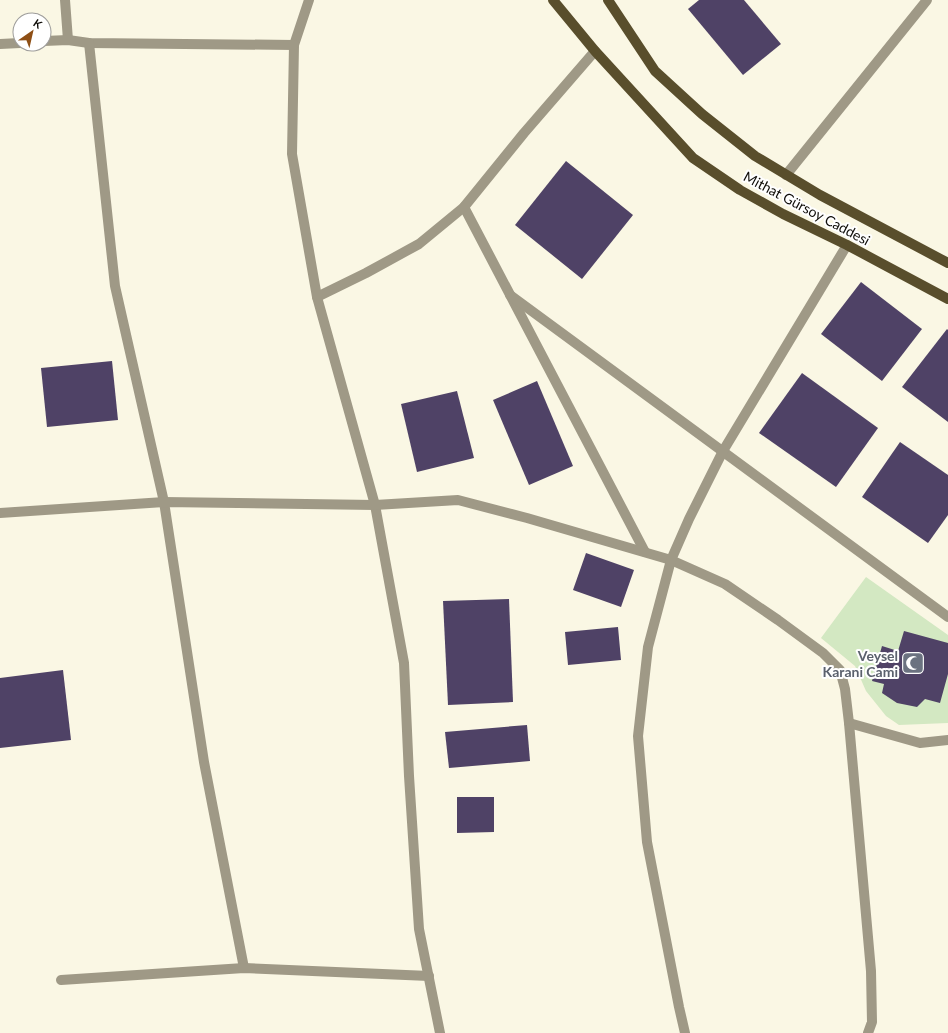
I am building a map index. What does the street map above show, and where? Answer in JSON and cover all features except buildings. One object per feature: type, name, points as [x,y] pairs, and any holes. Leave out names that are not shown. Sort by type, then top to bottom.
[{"type":"main road","name":"Mithat Gürsoy Caddesi","points":[[553,0],[595,51],[693,158],[740,190],[948,298]]},
{"type":"main road","name":"Mithat Gürsoy Caddesi","points":[[608,0],[655,70],[702,114],[755,156],[820,195],[948,263]]},
{"type":"street","points":[[65,0],[68,40]]},
{"type":"street","points":[[309,0],[294,45],[292,154],[317,297],[375,505],[404,664],[409,776],[419,929],[440,1033]]},
{"type":"street","points":[[786,175],[927,0]]},
{"type":"street","points":[[52,41],[68,40],[89,43],[294,45]]},
{"type":"street","points":[[0,44],[12,43]]},
{"type":"street","points":[[89,43],[115,286],[164,502],[204,762],[244,968]]},
{"type":"street","points":[[317,297],[366,273],[419,244],[464,207],[524,133],[595,51]]},
{"type":"street","points":[[464,207],[645,552]]},
{"type":"street","points":[[685,1033],[678,1007],[647,842],[638,736],[648,647],[671,560],[689,519],[723,451],[847,245]]},
{"type":"street","points":[[510,295],[948,617]]},
{"type":"street","points":[[0,513],[164,502],[375,505],[458,500],[527,518],[671,560],[726,584],[823,653],[840,670],[849,723],[871,971],[872,1022],[868,1033]]},
{"type":"street","points":[[849,723],[920,743],[948,740]]},
{"type":"street","points":[[61,980],[244,968],[429,976]]},
{"type":"green space","points":[[866,577],[948,635],[948,723],[899,725],[886,716],[866,691],[855,666],[821,638]]},
{"type":"place","name":"Veysel Karani Cami","points":[[913,663]]}]
